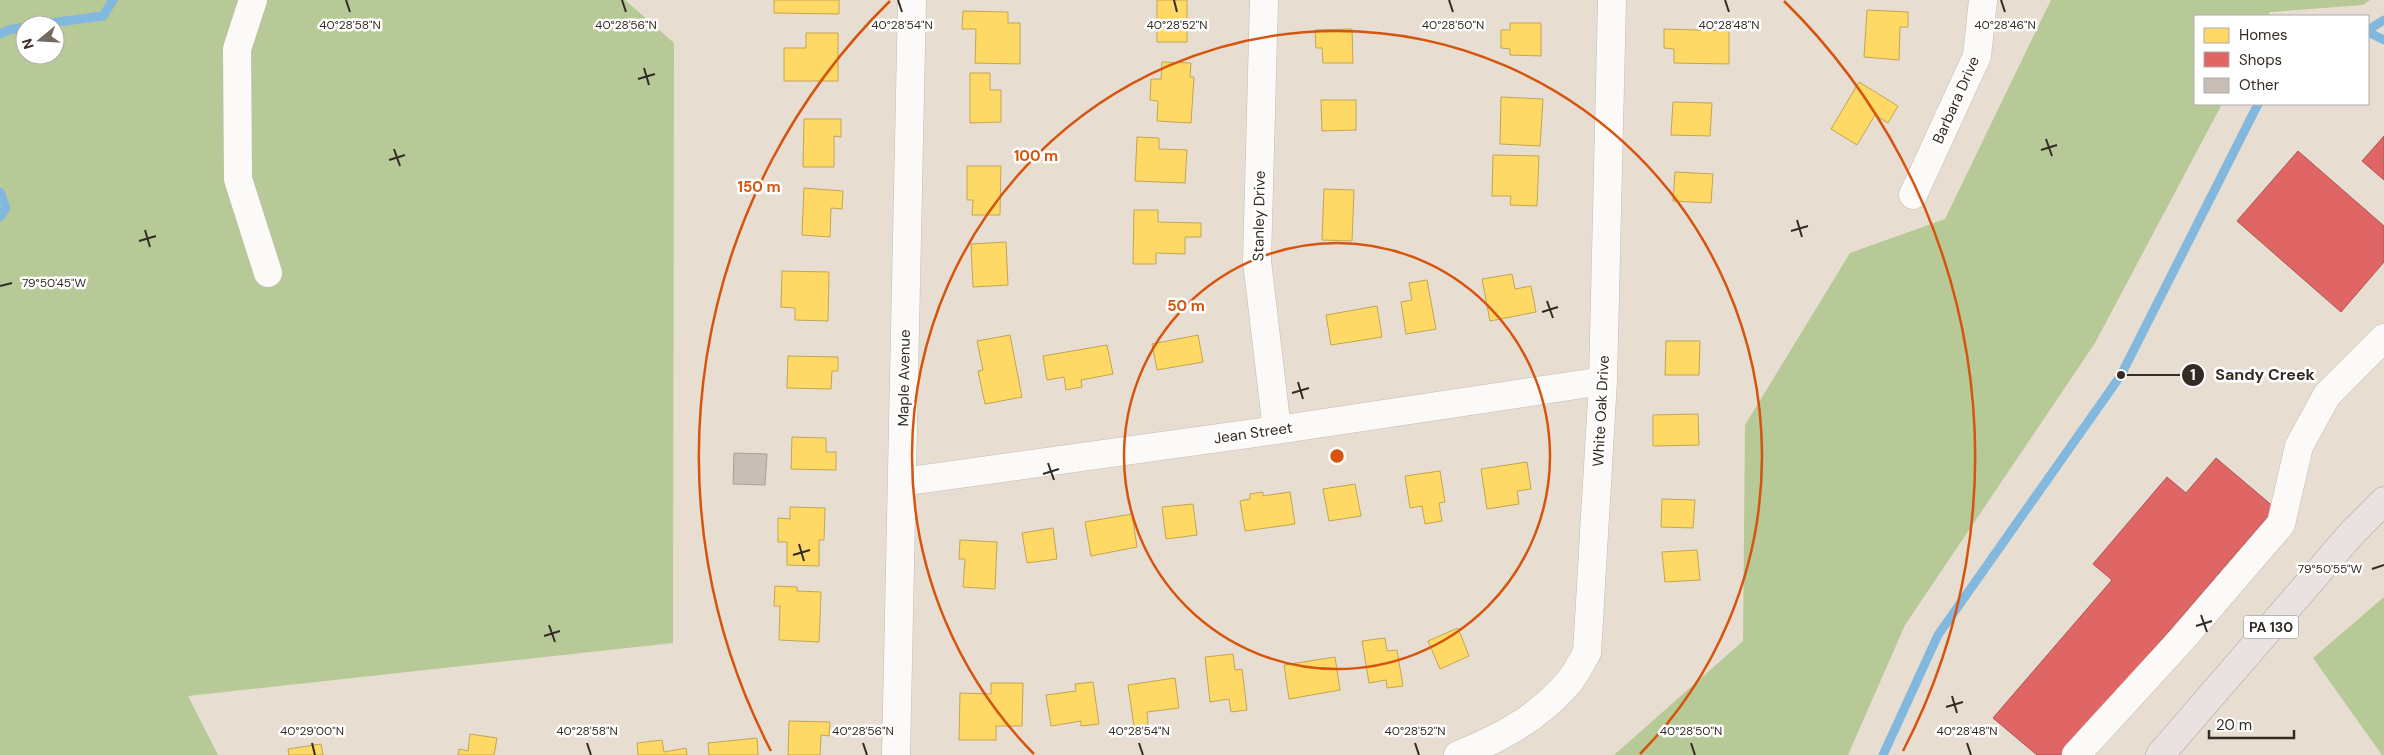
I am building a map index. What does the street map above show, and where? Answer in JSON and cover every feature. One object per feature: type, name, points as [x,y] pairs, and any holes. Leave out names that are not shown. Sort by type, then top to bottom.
[{"type":"main road","name":"PA 130","points":[[2160,755],[2352,533],[2384,501]]},
{"type":"street","points":[[253,0],[237,49],[238,179],[268,272]]},
{"type":"street","name":"Maple Avenue","points":[[896,755],[912,0]]},
{"type":"street","name":"Stanley Drive","points":[[1264,0],[1257,261],[1277,430]]},
{"type":"street","name":"White Oak Drive","points":[[1458,755],[1499,738],[1536,713],[1569,682],[1587,653],[1604,382],[1612,0]]},
{"type":"street","name":"Barbara Drive","points":[[1914,195],[1977,56],[1983,0]]},
{"type":"street","points":[[2076,755],[2182,638],[2281,524],[2299,446],[2327,395],[2384,338]]},
{"type":"street","name":"Jean Street","points":[[902,482],[1604,382]]},
{"type":"green space","points":[[0,0],[625,0],[674,43],[673,643],[188,696],[218,755],[0,755]]},
{"type":"green space","points":[[2051,0],[2370,0],[2363,5],[2270,12],[2268,15],[2194,15],[2194,105],[2221,105],[2095,343],[1905,625],[1848,755],[1614,755],[1743,641],[1745,425],[1850,253],[1945,219]]},
{"type":"green space","points":[[2384,597],[2384,755],[2382,755],[2313,658]]},
{"type":"building: Homes","points":[[774,0],[839,0],[839,14],[774,13]]},
{"type":"building: Homes","points":[[1157,0],[1187,0],[1187,42],[1157,42]]},
{"type":"building: Homes","points":[[1867,10],[1908,12],[1908,27],[1900,27],[1899,60],[1864,57]]},
{"type":"building: Homes","points":[[963,11],[1008,12],[1008,23],[1020,23],[1020,64],[975,63],[976,29],[962,29]]},
{"type":"building: Homes","points":[[1510,23],[1541,23],[1541,56],[1510,55],[1510,49],[1501,48],[1501,30],[1510,30]]},
{"type":"building: Homes","points":[[1352,29],[1353,63],[1323,63],[1322,48],[1316,48],[1315,30]]},
{"type":"building: Homes","points":[[1664,29],[1729,31],[1729,64],[1674,63],[1674,49],[1664,48]]},
{"type":"building: Homes","points":[[806,33],[838,33],[838,81],[784,81],[784,48],[806,48]]},
{"type":"building: Homes","points":[[1162,62],[1191,63],[1190,77],[1194,77],[1191,123],[1157,121],[1158,101],[1150,100],[1151,79],[1161,79]]},
{"type":"building: Homes","points":[[970,73],[990,73],[990,90],[1001,90],[1001,122],[970,123]]},
{"type":"building: Homes","points":[[1859,82],[1898,106],[1888,123],[1875,115],[1857,145],[1831,129]]},
{"type":"building: Homes","points":[[1501,97],[1543,99],[1540,146],[1500,144]]},
{"type":"building: Homes","points":[[1321,100],[1356,100],[1356,130],[1322,131]]},
{"type":"building: Homes","points":[[1673,102],[1712,103],[1710,136],[1671,135]]},
{"type":"building: Homes","points":[[804,119],[841,119],[841,137],[834,136],[834,167],[803,167]]},
{"type":"building: Homes","points":[[1137,137],[1159,138],[1159,149],[1187,150],[1185,183],[1135,181]]},
{"type":"building: Homes","points":[[1493,155],[1539,156],[1537,206],[1510,205],[1511,196],[1492,196]]},
{"type":"building: Homes","points":[[967,166],[1001,166],[1000,215],[972,215],[973,200],[967,200]]},
{"type":"building: Homes","points":[[1675,172],[1713,174],[1711,203],[1673,201]]},
{"type":"building: Homes","points":[[804,188],[843,191],[842,209],[831,208],[830,237],[802,235]]},
{"type":"building: Homes","points":[[1324,189],[1354,190],[1352,241],[1322,240]]},
{"type":"building: Homes","points":[[1134,210],[1158,210],[1158,222],[1201,223],[1201,237],[1185,237],[1185,254],[1156,253],[1156,264],[1133,264]]},
{"type":"building: Homes","points":[[1006,242],[1008,285],[973,287],[971,244]]},
{"type":"building: Homes","points":[[782,271],[829,272],[828,321],[795,320],[795,308],[781,307]]},
{"type":"building: Homes","points":[[1512,274],[1515,289],[1531,286],[1536,312],[1490,321],[1482,279]]},
{"type":"building: Homes","points":[[1427,280],[1436,329],[1406,334],[1401,302],[1412,300],[1409,283]]},
{"type":"building: Homes","points":[[1377,306],[1382,337],[1331,345],[1326,315]]},
{"type":"building: Homes","points":[[1010,335],[1022,397],[985,404],[978,371],[983,370],[977,341]]},
{"type":"building: Homes","points":[[1198,335],[1203,362],[1157,370],[1152,344]]},
{"type":"building: Homes","points":[[1666,341],[1700,341],[1699,375],[1665,375]]},
{"type":"building: Homes","points":[[1107,345],[1113,374],[1081,380],[1082,387],[1066,390],[1064,377],[1047,380],[1043,356]]},
{"type":"building: Homes","points":[[788,356],[838,357],[838,371],[832,371],[831,389],[787,388]]},
{"type":"building: Homes","points":[[1698,414],[1699,445],[1653,446],[1653,415]]},
{"type":"building: Homes","points":[[792,437],[826,438],[826,452],[836,452],[836,470],[791,469]]},
{"type":"building: Homes","points":[[1527,462],[1531,489],[1517,491],[1519,504],[1487,509],[1481,469]]},
{"type":"building: Homes","points":[[1440,471],[1445,502],[1439,503],[1442,521],[1425,524],[1422,506],[1410,508],[1405,476]]},
{"type":"building: Homes","points":[[1355,484],[1361,516],[1329,521],[1323,489]]},
{"type":"building: Homes","points":[[1263,492],[1263,496],[1290,492],[1295,524],[1245,531],[1240,501],[1250,499],[1250,494]]},
{"type":"building: Homes","points":[[1662,499],[1695,500],[1693,528],[1661,527]]},
{"type":"building: Homes","points":[[1193,504],[1197,535],[1166,539],[1162,507]]},
{"type":"building: Homes","points":[[790,507],[825,508],[824,540],[819,540],[819,566],[787,565],[787,542],[778,542],[778,518],[790,519]]},
{"type":"building: Homes","points":[[1132,514],[1137,547],[1091,556],[1085,522]]},
{"type":"building: Homes","points":[[1053,528],[1057,559],[1027,563],[1022,533]]},
{"type":"building: Homes","points":[[960,540],[997,542],[995,589],[963,587],[965,559],[959,559]]},
{"type":"building: Homes","points":[[1697,550],[1700,580],[1665,582],[1662,552]]},
{"type":"building: Homes","points":[[775,586],[797,587],[797,591],[821,592],[819,642],[779,640],[780,606],[774,606]]},
{"type":"building: Homes","points":[[1458,628],[1469,656],[1440,669],[1428,641]]},
{"type":"building: Homes","points":[[1385,638],[1387,651],[1397,650],[1403,686],[1387,688],[1386,680],[1369,683],[1362,641]]},
{"type":"building: Homes","points":[[1233,654],[1235,670],[1242,669],[1247,710],[1231,712],[1229,699],[1210,702],[1205,657]]},
{"type":"building: Homes","points":[[1335,657],[1340,690],[1289,699],[1284,665]]},
{"type":"building: Homes","points":[[1175,678],[1179,708],[1147,712],[1148,724],[1134,726],[1128,685]]},
{"type":"building: Homes","points":[[1093,682],[1099,724],[1081,726],[1081,721],[1051,726],[1046,695],[1076,691],[1075,684]]},
{"type":"building: Homes","points":[[991,683],[1023,683],[1022,726],[996,726],[996,740],[959,740],[960,693],[991,694]]},
{"type":"building: Homes","points":[[789,721],[830,722],[829,736],[821,735],[820,755],[788,755]]},
{"type":"building: Homes","points":[[470,734],[497,738],[494,755],[458,755],[459,749],[468,751]]},
{"type":"building: Homes","points":[[757,738],[758,755],[709,755],[708,743]]},
{"type":"building: Homes","points":[[662,740],[664,752],[686,748],[687,755],[638,755],[637,743]]},
{"type":"building: Homes","points":[[321,744],[323,755],[289,755],[288,749]]},
{"type":"building: Shops","points":[[2384,136],[2384,180],[2362,161]]},
{"type":"building: Shops","points":[[2298,151],[2384,226],[2384,262],[2341,312],[2237,221]]},
{"type":"building: Shops","points":[[2216,458],[2275,508],[2062,755],[2037,755],[1993,718],[2112,580],[2093,564],[2167,477],[2186,493]]},
{"type":"building: Other","points":[[734,453],[767,454],[765,485],[733,484]]},
{"type":"waterway","points":[[65,21],[103,16],[113,0]]},
{"type":"waterway","points":[[2369,29],[2384,20]]},
{"type":"waterway","points":[[0,34],[15,29]]},
{"type":"waterway","points":[[2369,32],[2384,40]]},
{"type":"waterway","points":[[1883,755],[1938,635],[2121,375],[2257,105]]},
{"type":"waterway","points":[[0,192],[6,208],[0,217]]},
{"type":"place","name":"Sandy Creek","points":[[2121,375]]}]
